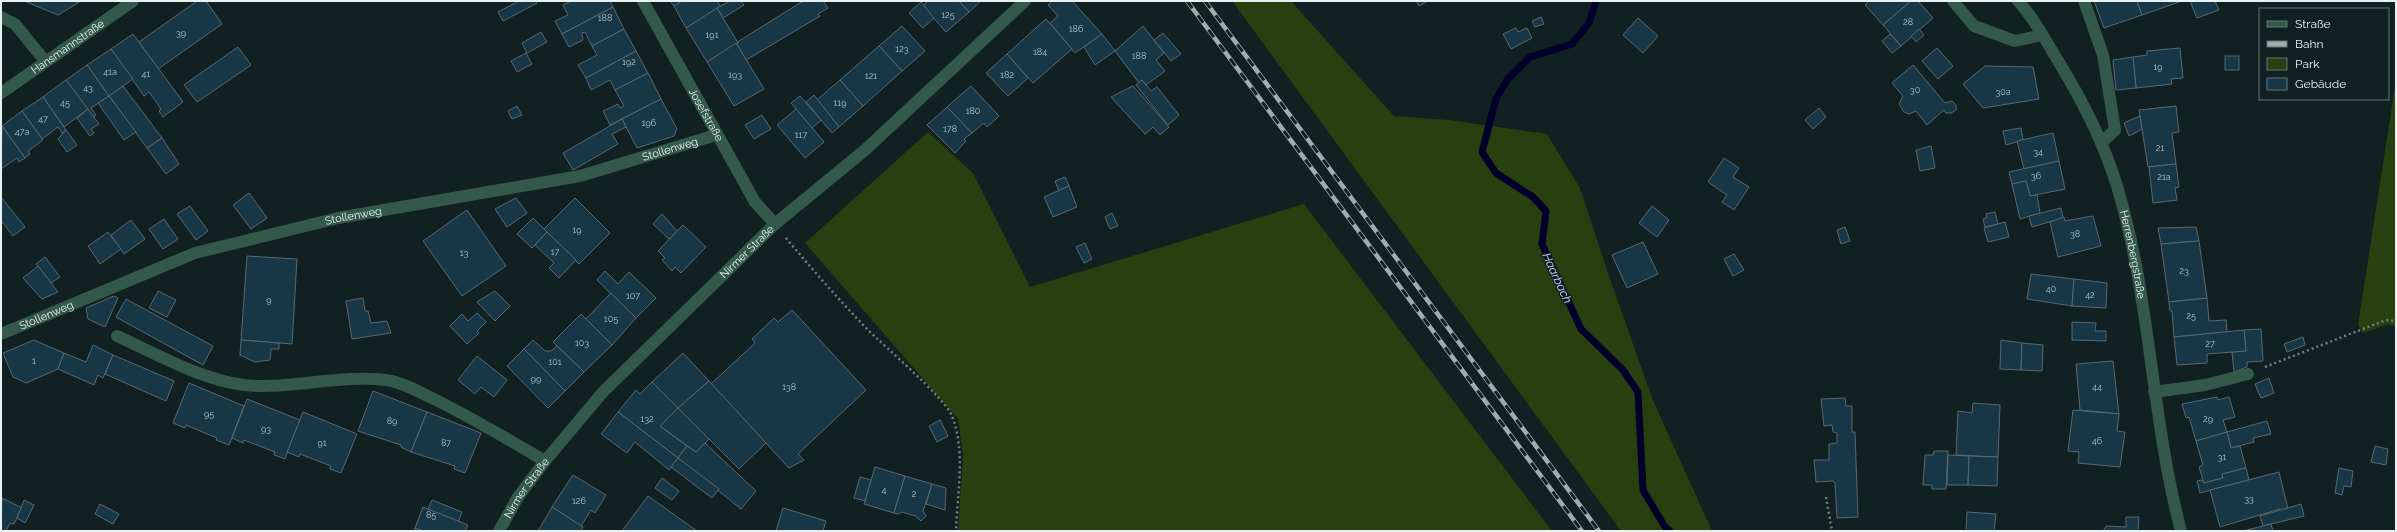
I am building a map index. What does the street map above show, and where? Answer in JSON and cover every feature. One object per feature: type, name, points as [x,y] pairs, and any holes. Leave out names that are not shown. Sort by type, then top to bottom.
[{"type":"street","name":"Hansmannstraße","points":[[1,92],[133,1]]},
{"type":"street","name":"Josefstraße","points":[[643,1],[716,135],[755,202],[775,224]]},
{"type":"street","name":"Nirmer Straße","points":[[499,531],[518,497],[545,461],[603,392],[775,224],[864,150],[1025,1]]},
{"type":"street","points":[[1952,1],[1974,26],[2015,41],[2042,35]]},
{"type":"street","name":"Herrenbergstraße","points":[[2018,1],[2042,35],[2073,86],[2102,142],[2117,187],[2136,264],[2154,392],[2175,507],[2181,531]]},
{"type":"street","points":[[2084,1],[2103,55],[2114,130],[2102,142]]},
{"type":"street","points":[[1,17],[15,24],[45,61]]},
{"type":"street","name":"Stollenweg","points":[[1,334],[195,253],[338,218],[580,176],[716,135]]},
{"type":"street","points":[[117,336],[212,378],[244,385],[348,379],[387,380],[416,390],[470,417],[545,461]]},
{"type":"street","points":[[2154,392],[2205,385],[2248,374]]},
{"type":"path","points":[[775,224],[846,306],[936,396],[952,415],[957,436],[959,456],[956,531]]},
{"type":"path","points":[[2248,374],[2386,320],[2396,321]]},
{"type":"path","points":[[1826,497],[1832,531]]},
{"type":"green space","points":[[1232,1],[1291,1],[1394,116],[1449,120],[1547,134],[1580,188],[1652,398],[1712,531],[1621,531]]},
{"type":"green space","points":[[2396,80],[2396,326],[2386,325],[2363,333],[2358,325]]},
{"type":"green space","points":[[928,132],[973,173],[1030,287],[1304,204],[1552,531],[958,531],[963,456],[958,419],[805,243]]},
{"type":"building","points":[[24,1],[81,1],[58,15]]},
{"type":"building","points":[[197,1],[206,1],[222,24],[158,69],[139,42]]},
{"type":"building","points":[[519,1],[536,1],[537,3],[503,21],[498,12]]},
{"type":"building","points":[[571,1],[610,1],[613,7],[562,34],[555,21],[568,15],[563,5]]},
{"type":"building","points":[[670,1],[682,1],[674,6]]},
{"type":"building","points":[[682,1],[717,1],[721,7],[686,28],[674,6]]},
{"type":"building","points":[[730,1],[741,1],[744,5],[723,18],[717,8]]},
{"type":"building","points":[[803,1],[823,1],[828,8],[818,14],[820,16],[746,60],[736,43]]},
{"type":"building","points":[[928,1],[959,1],[969,12],[946,32],[923,6]]},
{"type":"building","points":[[959,1],[981,1],[969,12]]},
{"type":"building","points":[[1053,1],[1072,1],[1102,34],[1075,53],[1050,23],[1058,16],[1048,5]]},
{"type":"building","points":[[1416,1],[1428,1],[1419,6]]},
{"type":"building","points":[[1869,1],[1911,1],[1883,25],[1865,5]]},
{"type":"building","points":[[1911,1],[1918,1],[1933,18],[1901,46],[1883,25]]},
{"type":"building","points":[[2094,1],[2137,1],[2142,15],[2104,28]]},
{"type":"building","points":[[2137,1],[2182,1],[2142,15]]},
{"type":"building","points":[[2190,1],[2215,1],[2219,10],[2197,18]]},
{"type":"building","points":[[921,2],[934,18],[923,28],[909,13]]},
{"type":"building","points":[[613,7],[624,29],[592,46],[585,32],[582,33],[583,40],[569,47],[562,34]]},
{"type":"building","points":[[717,8],[738,43],[707,62],[686,28]]},
{"type":"building","points":[[1541,17],[1544,24],[1535,27],[1532,21]]},
{"type":"building","points":[[1638,18],[1658,36],[1643,53],[1623,35]]},
{"type":"building","points":[[1046,19],[1072,49],[1033,83],[1007,54]]},
{"type":"building","points":[[902,26],[925,51],[902,71],[879,46]]},
{"type":"building","points":[[1143,26],[1164,53],[1156,60],[1165,71],[1146,85],[1142,80],[1139,83],[1115,51]]},
{"type":"building","points":[[1516,28],[1518,32],[1527,28],[1532,38],[1511,49],[1503,34]]},
{"type":"building","points":[[624,29],[636,51],[586,78],[578,65],[597,55],[592,46]]},
{"type":"building","points":[[1919,29],[1924,35],[1916,42],[1911,36]]},
{"type":"building","points":[[541,32],[547,42],[527,53],[522,43]]},
{"type":"building","points":[[1163,33],[1181,54],[1171,61],[1154,40]]},
{"type":"building","points":[[133,34],[183,102],[163,117],[159,111],[161,109],[149,92],[144,96],[111,49]]},
{"type":"building","points":[[1102,34],[1115,51],[1095,65],[1084,47]]},
{"type":"building","points":[[1890,34],[1901,46],[1892,53],[1882,41]]},
{"type":"building","points":[[736,43],[764,89],[734,106],[707,62]]},
{"type":"building","points":[[879,46],[902,71],[863,106],[840,80]]},
{"type":"building","points":[[238,47],[251,65],[197,102],[184,85]]},
{"type":"building","points":[[1937,48],[1953,66],[1938,79],[1922,61]]},
{"type":"building","points":[[2180,48],[2183,78],[2171,79],[2172,84],[2136,88],[2133,57],[2147,55],[2147,51]]},
{"type":"building","points":[[111,49],[133,79],[109,96],[87,65]]},
{"type":"building","points":[[636,51],[648,73],[615,90],[610,80],[591,90],[586,78]]},
{"type":"building","points":[[526,53],[532,64],[517,72],[511,61]]},
{"type":"building","points":[[1007,54],[1028,78],[1008,96],[986,73]]},
{"type":"building","points":[[2225,56],[2239,56],[2239,70],[2225,70]]},
{"type":"building","points":[[2133,57],[2136,88],[2116,90],[2113,60]]},
{"type":"building","points":[[87,65],[109,96],[91,108],[96,115],[93,117],[66,80]]},
{"type":"building","points":[[1913,65],[1945,103],[1952,101],[1956,105],[1956,110],[1951,113],[1946,113],[1944,110],[1927,125],[1916,111],[1909,114],[1904,112],[1899,104],[1903,96],[1892,83]]},
{"type":"building","points":[[1985,66],[2033,67],[2039,99],[1983,108],[1963,84]]},
{"type":"building","points":[[648,73],[661,99],[610,125],[603,111],[618,104],[620,108],[624,106],[615,90]]},
{"type":"building","points":[[66,80],[88,109],[64,127],[43,97]]},
{"type":"building","points":[[840,80],[863,106],[839,127],[817,100]]},
{"type":"building","points":[[1142,80],[1151,91],[1157,87],[1179,115],[1168,125],[1136,85]]},
{"type":"building","points":[[123,86],[162,138],[147,148],[109,96]]},
{"type":"building","points":[[971,86],[999,116],[987,127],[984,123],[972,133],[947,107]]},
{"type":"building","points":[[1133,86],[1169,127],[1160,135],[1153,127],[1145,134],[1111,97]]},
{"type":"building","points":[[814,95],[839,127],[832,133],[806,102]]},
{"type":"building","points":[[109,96],[136,132],[124,140],[98,103]]},
{"type":"building","points":[[800,96],[821,120],[812,128],[791,103]]},
{"type":"building","points":[[43,97],[66,130],[62,133],[58,127],[42,139],[22,111]]},
{"type":"building","points":[[661,99],[677,129],[674,136],[637,148],[622,119]]},
{"type":"building","points":[[517,106],[522,115],[512,119],[508,111]]},
{"type":"building","points":[[2176,106],[2179,132],[2172,133],[2176,164],[2148,167],[2139,110]]},
{"type":"building","points":[[947,107],[972,133],[964,139],[966,141],[955,153],[927,125]]},
{"type":"building","points":[[1819,108],[1826,117],[1813,129],[1805,120]]},
{"type":"building","points":[[88,109],[99,124],[91,129],[94,133],[90,136],[77,118]]},
{"type":"building","points":[[796,109],[824,142],[805,158],[777,125]]},
{"type":"building","points":[[22,111],[43,140],[28,151],[30,154],[25,158],[2,126]]},
{"type":"building","points":[[762,115],[771,129],[754,139],[745,125]]},
{"type":"building","points":[[2140,116],[2142,129],[2129,136],[2124,123]]},
{"type":"building","points":[[622,119],[626,127],[612,134],[618,144],[573,170],[563,153]]},
{"type":"building","points":[[2,126],[25,158],[19,162],[17,158],[1,169]]},
{"type":"building","points":[[2021,128],[2023,140],[2006,145],[2003,131]]},
{"type":"building","points":[[66,130],[77,145],[67,152],[58,139]]},
{"type":"building","points":[[2053,133],[2059,161],[2024,169],[2017,141]]},
{"type":"building","points":[[162,138],[179,164],[166,174],[147,148]]},
{"type":"building","points":[[1931,146],[1935,168],[1920,171],[1916,150]]},
{"type":"building","points":[[1724,158],[1739,168],[1733,177],[1749,187],[1734,210],[1722,202],[1727,195],[1708,182]]},
{"type":"building","points":[[2059,161],[2065,189],[2030,196],[2026,181],[2012,184],[2009,172]]},
{"type":"building","points":[[2176,164],[2179,187],[2175,188],[2177,200],[2153,203],[2149,167]]},
{"type":"building","points":[[1065,177],[1069,186],[1059,191],[1055,181]]},
{"type":"building","points":[[2026,181],[2030,196],[2037,195],[2040,213],[2020,219],[2012,184]]},
{"type":"building","points":[[1069,186],[1077,207],[1053,217],[1044,197]]},
{"type":"building","points":[[249,193],[267,218],[251,229],[233,205]]},
{"type":"building","points":[[1,197],[25,227],[13,236],[1,220]]},
{"type":"building","points":[[516,198],[527,213],[507,227],[495,209]]},
{"type":"building","points":[[575,198],[610,233],[579,264],[544,229]]},
{"type":"building","points":[[190,206],[208,231],[196,240],[177,214]]},
{"type":"building","points":[[1652,206],[1669,220],[1657,237],[1639,223]]},
{"type":"building","points":[[2061,208],[2063,218],[2032,227],[2029,216]]},
{"type":"building","points":[[467,210],[506,266],[462,296],[423,241]]},
{"type":"building","points":[[1995,212],[1998,224],[1985,227],[1983,219],[1987,218],[1986,214]]},
{"type":"building","points":[[1112,213],[1118,226],[1110,229],[1105,217]]},
{"type":"building","points":[[662,214],[677,231],[669,239],[653,224]]},
{"type":"building","points":[[2093,216],[2101,246],[2058,257],[2050,222],[2064,217],[2065,221]]},
{"type":"building","points":[[533,218],[547,232],[532,248],[517,234]]},
{"type":"building","points":[[164,219],[178,239],[163,249],[149,229]]},
{"type":"building","points":[[131,220],[145,239],[124,254],[111,235]]},
{"type":"building","points":[[2005,222],[2009,237],[1988,242],[1984,228]]},
{"type":"building","points":[[683,225],[706,247],[681,273],[675,267],[672,271],[662,260],[665,258],[658,251]]},
{"type":"building","points":[[1845,227],[1850,241],[1841,244],[1837,230]]},
{"type":"building","points":[[2196,227],[2199,241],[2161,244],[2158,228]]},
{"type":"building","points":[[108,232],[121,249],[100,264],[88,246]]},
{"type":"building","points":[[547,232],[576,260],[559,278],[549,268],[554,263],[535,245]]},
{"type":"building","points":[[2199,241],[2207,298],[2169,302],[2161,244]]},
{"type":"building","points":[[1643,242],[1658,274],[1627,288],[1612,255]]},
{"type":"building","points":[[1085,243],[1092,259],[1084,263],[1076,247]]},
{"type":"building","points":[[1734,254],[1744,270],[1733,276],[1724,259]]},
{"type":"building","points":[[247,256],[297,259],[292,344],[241,340]]},
{"type":"building","points":[[45,257],[60,277],[51,283],[36,264]]},
{"type":"building","points":[[38,266],[58,292],[42,299],[23,278]]},
{"type":"building","points":[[605,271],[618,284],[629,272],[656,298],[636,318],[597,280]]},
{"type":"building","points":[[2031,274],[2074,279],[2072,306],[2027,299]]},
{"type":"building","points":[[2074,279],[2107,283],[2106,308],[2072,306]]},
{"type":"building","points":[[158,291],[176,300],[167,317],[149,308]]},
{"type":"building","points":[[495,291],[510,306],[495,321],[477,302]]},
{"type":"building","points":[[611,293],[636,318],[612,345],[586,319]]},
{"type":"building","points":[[114,296],[118,298],[105,327],[88,319],[86,308]]},
{"type":"building","points":[[363,298],[365,311],[368,311],[371,323],[387,321],[391,333],[352,339],[346,301]]},
{"type":"building","points":[[2207,298],[2209,321],[2226,320],[2227,332],[2174,337],[2172,311],[2170,311],[2169,302]]},
{"type":"building","points":[[126,299],[213,346],[203,365],[116,317]]},
{"type":"building","points":[[792,310],[866,390],[798,454],[804,460],[789,468],[711,384],[755,343],[752,339],[774,318],[778,322]]},
{"type":"building","points":[[477,313],[486,322],[477,331],[479,333],[467,344],[450,326],[462,314],[468,321]]},
{"type":"building","points":[[581,314],[612,345],[584,372],[553,342]]},
{"type":"building","points":[[2072,322],[2096,323],[2095,331],[2106,331],[2106,341],[2072,340]]},
{"type":"building","points":[[2261,329],[2263,361],[2247,362],[2247,367],[2234,372],[2232,352],[2246,351],[2244,330]]},
{"type":"building","points":[[2244,330],[2246,351],[2207,354],[2207,363],[2177,365],[2174,337]]},
{"type":"building","points":[[2303,337],[2305,345],[2287,352],[2284,344]]},
{"type":"building","points":[[34,340],[64,353],[58,369],[26,383],[13,377],[3,353]]},
{"type":"building","points":[[241,340],[279,343],[279,349],[271,349],[270,360],[255,362],[240,355]]},
{"type":"building","points":[[533,340],[545,351],[551,351],[557,346],[584,372],[565,391],[524,349]]},
{"type":"building","points":[[2001,340],[2022,343],[2021,370],[2000,369]]},
{"type":"building","points":[[2022,343],[2043,345],[2042,371],[2021,370]]},
{"type":"building","points":[[93,345],[113,355],[103,378],[98,375],[94,385],[58,369],[64,353],[86,362]]},
{"type":"building","points":[[524,349],[565,391],[548,408],[507,366]]},
{"type":"building","points":[[683,353],[709,381],[678,408],[652,382]]},
{"type":"building","points":[[113,355],[174,381],[166,401],[105,374]]},
{"type":"building","points":[[477,356],[507,380],[494,397],[481,387],[475,394],[458,380]]},
{"type":"building","points":[[2113,361],[2119,414],[2080,410],[2076,364]]},
{"type":"building","points":[[2269,378],[2274,393],[2261,398],[2255,384]]},
{"type":"building","points":[[709,381],[766,443],[739,469],[678,408]]},
{"type":"building","points":[[652,382],[678,408],[660,426],[687,446],[678,458],[618,412],[636,390],[640,394]]},
{"type":"building","points":[[189,383],[244,406],[229,445],[216,440],[217,438],[186,425],[185,428],[173,423]]},
{"type":"building","points":[[373,391],[427,412],[411,452],[401,447],[401,445],[358,431]]},
{"type":"building","points":[[2217,397],[2218,400],[2229,397],[2235,417],[2223,420],[2227,432],[2196,441],[2189,417],[2186,418],[2182,404]]},
{"type":"building","points":[[1845,398],[1846,406],[1852,406],[1852,432],[1855,432],[1858,517],[1837,518],[1835,483],[1833,481],[1816,482],[1814,460],[1829,460],[1829,444],[1837,443],[1837,433],[1833,432],[1832,425],[1824,426],[1821,399]]},
{"type":"building","points":[[247,399],[300,420],[285,459],[274,455],[275,452],[244,440],[243,443],[232,438]]},
{"type":"building","points":[[1973,403],[2000,405],[1998,457],[1956,455],[1958,411],[1972,413]]},
{"type":"building","points":[[678,408],[709,439],[696,452],[660,426]]},
{"type":"building","points":[[2073,410],[2119,414],[2117,431],[2125,432],[2120,467],[2078,463],[2079,452],[2068,451]]},
{"type":"building","points":[[303,412],[357,434],[341,473],[330,469],[331,466],[300,454],[299,457],[287,452]]},
{"type":"building","points":[[427,412],[481,433],[465,473],[454,469],[455,466],[411,452]]},
{"type":"building","points":[[618,412],[678,458],[669,470],[635,442],[627,453],[601,434]]},
{"type":"building","points":[[940,420],[948,436],[937,442],[929,426]]},
{"type":"building","points":[[2267,421],[2271,434],[2253,438],[2254,442],[2231,448],[2227,432]]},
{"type":"building","points":[[2227,432],[2231,448],[2240,446],[2246,468],[2222,474],[2223,478],[2204,483],[2199,467],[2203,465],[2196,441]]},
{"type":"building","points":[[705,443],[756,491],[741,509],[678,458],[687,446],[696,452]]},
{"type":"building","points":[[2375,446],[2388,449],[2386,465],[2371,462]]},
{"type":"building","points":[[1934,451],[1948,451],[1946,489],[1932,489],[1932,485],[1923,485],[1925,455],[1933,455]]},
{"type":"building","points":[[1948,455],[1969,456],[1968,485],[1947,485]]},
{"type":"building","points":[[1969,456],[1998,457],[1997,486],[1968,485]]},
{"type":"building","points":[[678,458],[719,489],[712,498],[671,467]]},
{"type":"building","points":[[875,467],[905,476],[894,513],[864,504]]},
{"type":"building","points":[[2246,468],[2249,480],[2200,493],[2197,481],[2202,480],[2204,483],[2223,478],[2222,474]]},
{"type":"building","points":[[2339,468],[2353,471],[2351,487],[2344,486],[2342,495],[2335,493]]},
{"type":"building","points":[[2279,472],[2288,509],[2281,511],[2280,509],[2220,527],[2210,490]]},
{"type":"building","points":[[573,475],[606,495],[595,513],[591,510],[581,526],[552,507]]},
{"type":"building","points":[[905,476],[932,484],[923,511],[926,516],[921,521],[915,516],[902,512],[898,514],[894,513]]},
{"type":"building","points":[[860,477],[871,480],[865,501],[854,498]]},
{"type":"building","points":[[662,478],[679,491],[672,500],[655,488]]},
{"type":"building","points":[[932,484],[946,488],[945,510],[926,504]]},
{"type":"building","points":[[648,496],[697,531],[622,531]]},
{"type":"building","points":[[2,498],[22,508],[14,524],[10,523],[6,531],[1,531]]},
{"type":"building","points":[[24,500],[34,505],[25,523],[17,518]]},
{"type":"building","points":[[432,500],[462,512],[458,522],[428,509]]},
{"type":"building","points":[[100,504],[119,514],[113,524],[95,514]]},
{"type":"building","points":[[2301,504],[2304,516],[2263,526],[2260,516]]},
{"type":"building","points":[[423,507],[468,525],[465,531],[423,531],[415,528]]},
{"type":"building","points":[[552,507],[583,527],[581,531],[538,531]]},
{"type":"building","points":[[783,508],[826,521],[823,531],[776,531]]},
{"type":"building","points":[[1967,512],[1996,514],[1994,531],[1966,531]]},
{"type":"building","points":[[2126,517],[2139,517],[2138,531],[2103,531],[2106,526],[2126,527]]},
{"type":"building","points":[[2271,524],[2273,531],[2243,531]]},
{"type":"building","points":[[415,528],[423,531],[414,531]]},
{"type":"waterway","name":"Haarbach","points":[[1596,1],[1589,23],[1572,44],[1530,57],[1507,80],[1496,99],[1482,152],[1496,173],[1533,197],[1546,211],[1542,244],[1581,329],[1623,370],[1638,392],[1643,490],[1665,527],[1670,531]]},
{"type":"railway","points":[[1187,1],[1582,531]]},
{"type":"railway","points":[[1205,1],[1599,531]]}]
